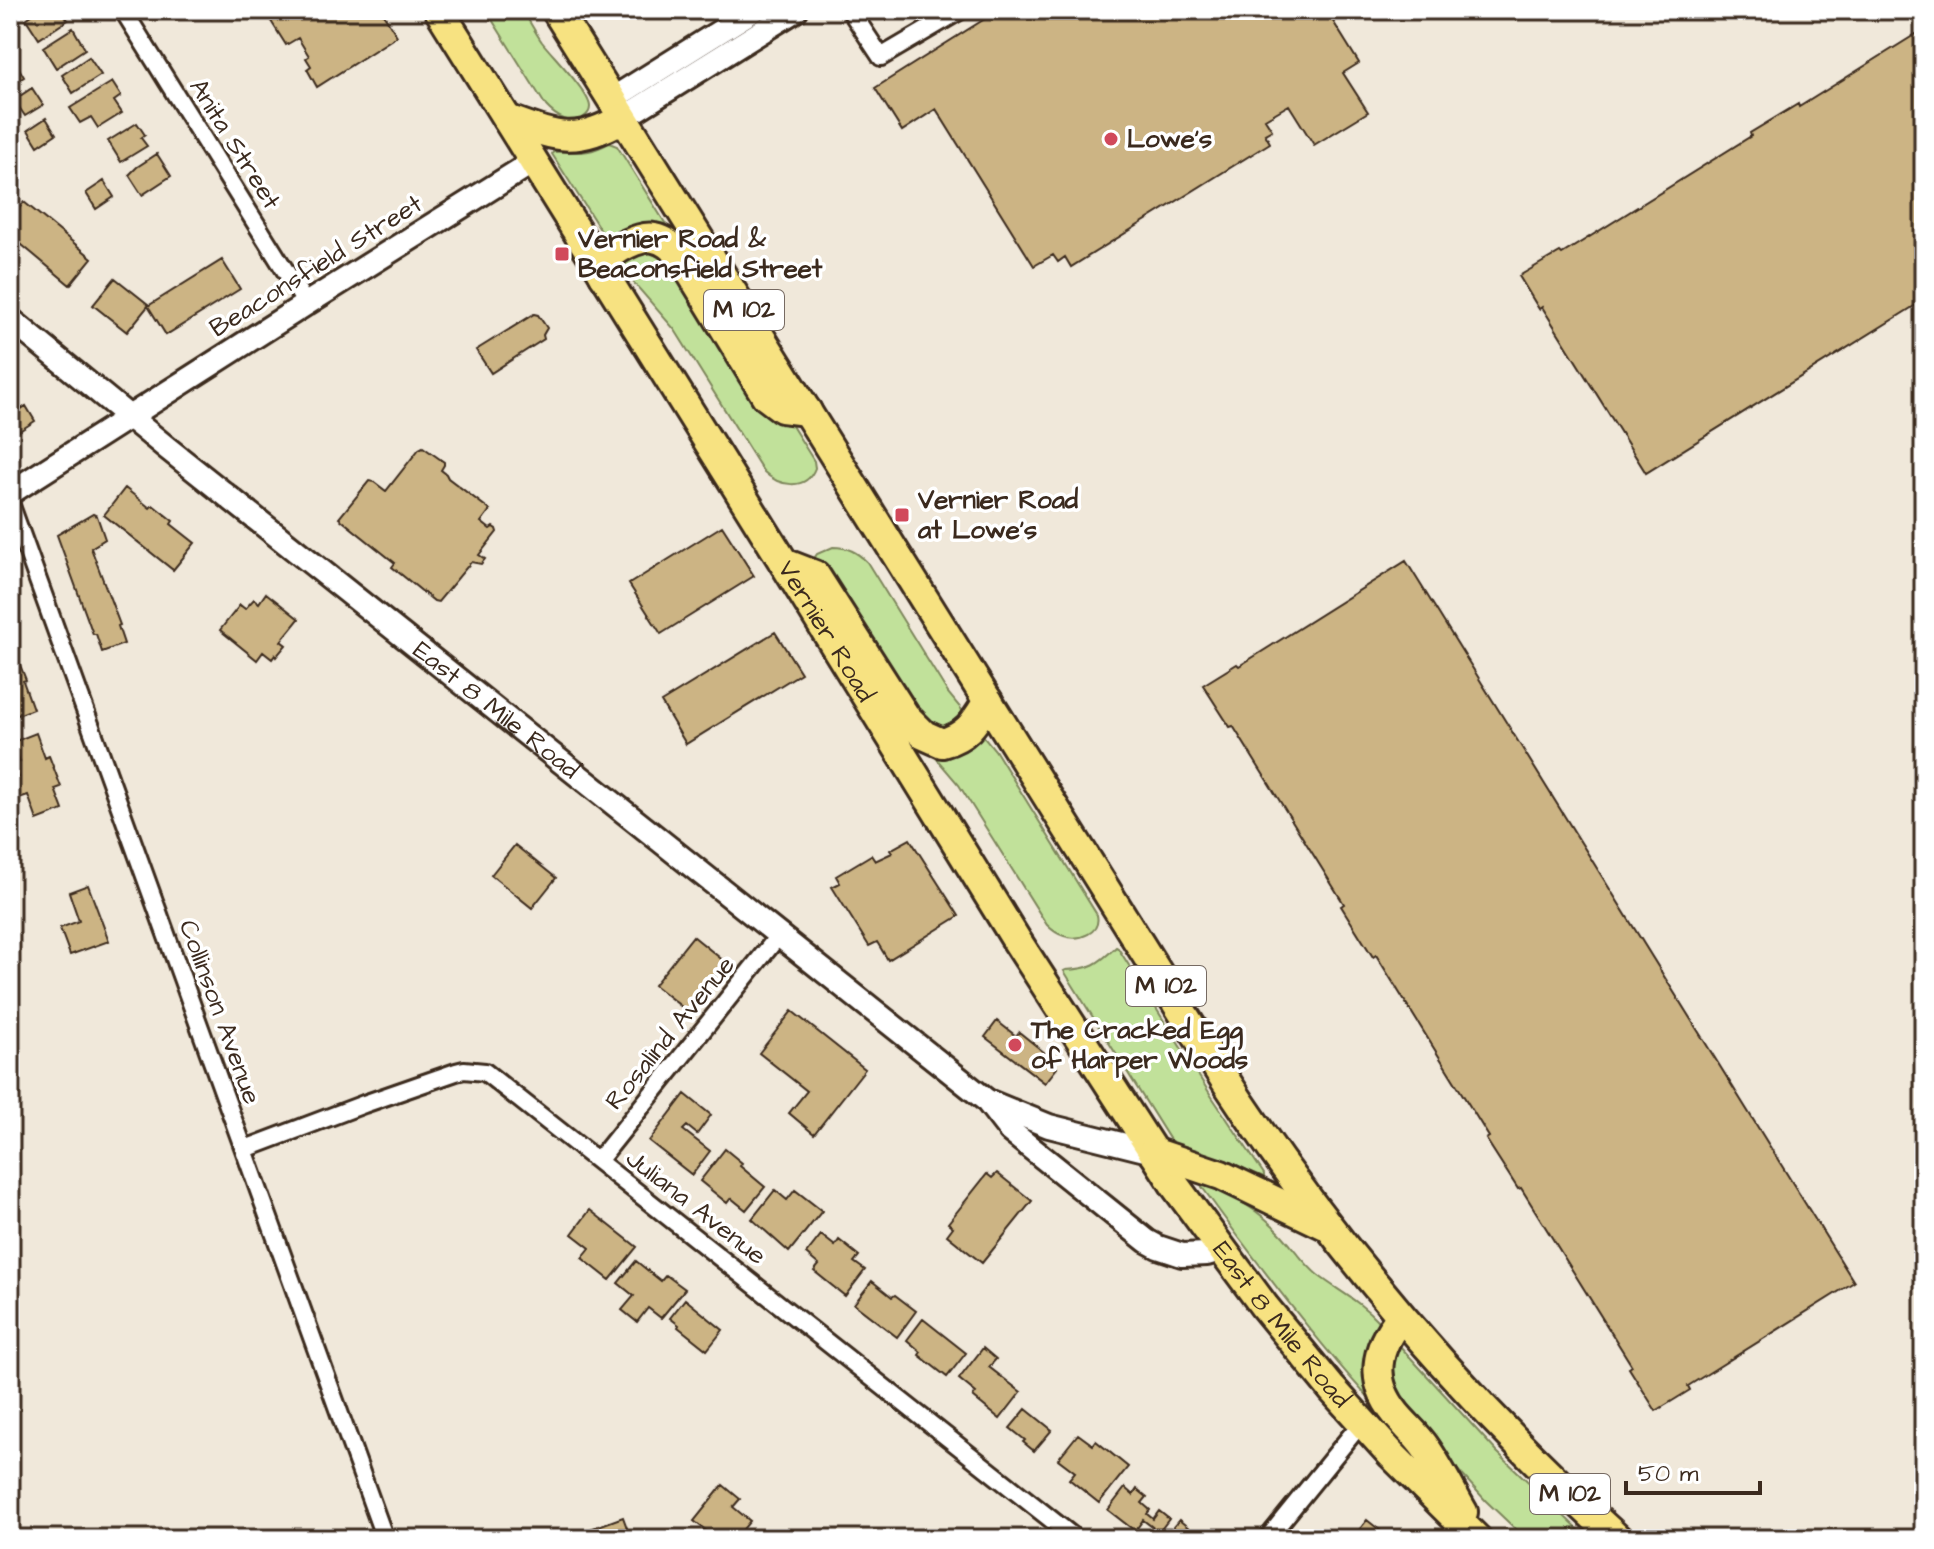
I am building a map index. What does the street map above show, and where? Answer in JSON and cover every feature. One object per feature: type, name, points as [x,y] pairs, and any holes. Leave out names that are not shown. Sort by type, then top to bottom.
[{"type":"highway","name":"Vernier Road","points":[[439,10],[1017,941],[1153,1152],[1221,1250]]},
{"type":"highway","name":"M 102","points":[[556,10],[1235,1096],[1329,1228],[1401,1317],[1488,1413],[1618,1539]]},
{"type":"highway","points":[[507,119],[552,134],[579,136],[605,128],[618,108]]},
{"type":"highway","points":[[604,275],[605,262],[612,253],[632,241],[657,238],[671,245],[766,396],[782,408],[807,411]]},
{"type":"highway","points":[[784,563],[815,575],[905,716],[924,735],[942,743],[961,736],[974,725],[988,701]]},
{"type":"highway","points":[[1153,1152],[1221,1175],[1329,1228]]},
{"type":"highway","name":"East 8 Mile Road","points":[[1221,1250],[1293,1342],[1362,1422],[1422,1486],[1478,1539]]},
{"type":"highway","points":[[1401,1317],[1385,1338],[1380,1351],[1382,1390],[1396,1414],[1424,1446],[1478,1539]]},
{"type":"street","name":"Anita Street","points":[[123,10],[306,304]]},
{"type":"street","points":[[618,108],[754,10]]},
{"type":"street","points":[[618,108],[796,10]]},
{"type":"street","points":[[850,10],[881,57],[961,10]]},
{"type":"street","name":"Beaconsfield Street","points":[[10,493],[533,162]]},
{"type":"street","name":"East 8 Mile Road","points":[[10,319],[986,1100],[1010,1131],[1147,1241],[1182,1255],[1221,1250]]},
{"type":"street","name":"Collinson Avenue","points":[[10,503],[385,1539]]},
{"type":"street","name":"Rosalind Avenue","points":[[598,1161],[779,935]]},
{"type":"street","name":"Juliana Avenue","points":[[245,1149],[442,1077],[464,1070],[485,1072],[1076,1539]]},
{"type":"street","name":"East 8 Mile Road","points":[[986,1100],[1049,1126],[1153,1152]]},
{"type":"street","points":[[1267,1539],[1362,1422]]},
{"type":"green space","points":[[486,10],[522,10],[542,42],[584,93],[590,107],[586,115],[569,121],[546,106]]},
{"type":"green space","points":[[609,143],[617,146],[814,461],[815,468],[805,481],[784,483],[763,471],[675,330],[634,283],[552,154],[587,151]]},
{"type":"green space","points":[[833,547],[852,551],[867,562],[948,693],[995,750],[1097,915],[1093,931],[1083,936],[1064,936],[1047,925],[959,785],[918,737],[813,560],[817,554]]},
{"type":"green space","points":[[1116,947],[1264,1177],[1175,1145],[1170,1140],[1064,971],[1094,964]]},
{"type":"green space","points":[[1204,1183],[1264,1218],[1314,1271],[1378,1321],[1373,1336],[1381,1412],[1266,1274],[1202,1187]]},
{"type":"green space","points":[[1398,1344],[1497,1452],[1588,1539],[1526,1539],[1486,1501],[1406,1413],[1388,1380]]},
{"type":"building","points":[[39,10],[61,10],[68,20],[39,39],[26,19]]},
{"type":"building","points":[[264,10],[381,10],[397,36],[317,87],[307,69],[311,66],[306,58],[309,56],[298,38],[286,45]]},
{"type":"building","name":"Lowe's","points":[[999,10],[1326,10],[1359,63],[1343,73],[1368,112],[1314,145],[1289,105],[1265,119],[1272,130],[1265,134],[1270,143],[1071,267],[1065,257],[1058,262],[1053,255],[1034,266],[936,109],[902,131],[875,88]]},
{"type":"building","points":[[73,28],[85,49],[56,68],[43,47]]},
{"type":"building","points":[[1924,29],[1924,300],[1646,473],[1542,307],[1539,309],[1519,276],[1560,252],[1562,254],[1751,136],[1750,133],[1798,104],[1799,107]]},
{"type":"building","points":[[89,57],[101,75],[73,93],[62,75]]},
{"type":"building","points":[[14,60],[24,77],[10,86],[10,63]]},
{"type":"building","points":[[112,82],[121,96],[114,101],[122,113],[98,128],[91,117],[80,123],[70,108]]},
{"type":"building","points":[[32,88],[43,105],[25,116],[14,100]]},
{"type":"building","points":[[46,118],[56,134],[38,146],[28,130]]},
{"type":"building","points":[[137,123],[145,135],[141,138],[147,146],[121,162],[108,141]]},
{"type":"building","points":[[157,154],[171,176],[142,195],[129,175]]},
{"type":"building","points":[[104,181],[114,197],[96,209],[86,193]]},
{"type":"building","points":[[24,202],[92,258],[70,285],[10,235],[10,219]]},
{"type":"building","points":[[222,260],[240,289],[166,335],[148,306]]},
{"type":"building","points":[[115,278],[149,305],[127,332],[93,305]]},
{"type":"building","points":[[534,314],[547,328],[544,339],[491,373],[476,350]]},
{"type":"building","points":[[10,398],[18,411],[26,406],[35,421],[10,437]]},
{"type":"building","points":[[423,447],[444,462],[441,470],[448,478],[490,510],[481,522],[497,532],[479,555],[485,559],[481,564],[471,562],[438,602],[392,567],[395,563],[339,518],[369,481],[386,491]]},
{"type":"building","points":[[125,488],[150,508],[153,505],[195,543],[173,570],[104,515]]},
{"type":"building","points":[[93,514],[97,516],[105,539],[91,548],[124,644],[102,652],[57,535]]},
{"type":"building","points":[[722,526],[754,576],[661,634],[629,584]]},
{"type":"building","points":[[1406,561],[1854,1282],[1688,1386],[1690,1390],[1656,1411],[1629,1368],[1632,1366],[1521,1188],[1518,1189],[1486,1139],[1489,1137],[1376,955],[1373,957],[1341,906],[1344,904],[1233,726],[1230,727],[1203,685],[1237,664],[1239,666]]},
{"type":"building","points":[[266,593],[299,619],[281,641],[286,645],[276,657],[272,659],[263,652],[257,660],[220,630],[240,605],[245,609],[254,599],[259,603]]},
{"type":"building","points":[[775,632],[801,673],[686,744],[661,702]]},
{"type":"building","points":[[18,660],[33,709],[10,718],[10,663]]},
{"type":"building","points":[[36,733],[61,787],[55,789],[63,810],[37,820],[28,795],[16,799],[10,784],[10,780],[19,777],[15,764],[20,762],[13,742]]},
{"type":"building","points":[[910,839],[959,916],[888,960],[877,942],[869,946],[832,887],[840,883],[836,876],[871,855],[875,861],[892,853],[890,850]]},
{"type":"building","points":[[515,845],[556,878],[532,908],[491,875]]},
{"type":"building","points":[[88,885],[109,941],[70,955],[60,928],[79,921],[69,892]]},
{"type":"building","points":[[693,936],[725,962],[687,1011],[654,985]]},
{"type":"building","points":[[792,1011],[865,1069],[814,1134],[789,1113],[807,1091],[759,1053]]},
{"type":"building","name":"The Cracked Egg of Harper Woods","points":[[997,1021],[1016,1036],[1019,1032],[1045,1053],[1042,1056],[1057,1068],[1045,1083],[985,1037]]},
{"type":"building","points":[[685,1094],[711,1115],[697,1134],[687,1126],[683,1130],[710,1151],[692,1175],[649,1141]]},
{"type":"building","points":[[725,1149],[765,1187],[746,1210],[731,1198],[727,1203],[700,1181]]},
{"type":"building","points":[[997,1173],[1032,1201],[982,1263],[947,1235],[953,1227],[948,1223],[987,1174],[992,1178]]},
{"type":"building","points":[[775,1190],[787,1200],[795,1190],[822,1211],[789,1252],[752,1219]]},
{"type":"building","points":[[590,1210],[637,1247],[610,1280],[582,1258],[590,1248],[572,1234]]},
{"type":"building","points":[[821,1235],[835,1246],[839,1240],[859,1256],[854,1262],[865,1270],[845,1296],[814,1271],[819,1265],[806,1254]]},
{"type":"building","points":[[636,1261],[661,1281],[666,1275],[685,1289],[661,1318],[648,1308],[637,1322],[622,1310],[634,1296],[618,1283]]},
{"type":"building","points":[[872,1281],[916,1311],[897,1337],[854,1304]]},
{"type":"building","points":[[685,1299],[723,1330],[707,1350],[670,1318]]},
{"type":"building","points":[[923,1319],[966,1353],[947,1377],[919,1355],[921,1352],[907,1340]]},
{"type":"building","points":[[983,1348],[996,1359],[989,1367],[1021,1392],[1000,1419],[973,1397],[976,1393],[959,1379]]},
{"type":"building","points":[[1026,1409],[1052,1430],[1034,1451],[1010,1428]]},
{"type":"building","points":[[1078,1434],[1093,1445],[1096,1441],[1128,1467],[1099,1503],[1069,1479],[1075,1472],[1058,1459]]},
{"type":"building","points":[[723,1485],[740,1499],[733,1507],[750,1521],[735,1539],[717,1539],[694,1521]]},
{"type":"building","points":[[1125,1488],[1133,1495],[1137,1489],[1147,1497],[1142,1503],[1150,1510],[1147,1514],[1153,1519],[1159,1511],[1169,1519],[1159,1532],[1143,1520],[1135,1531],[1108,1510]]},
{"type":"building","points":[[623,1517],[631,1539],[563,1539]]},
{"type":"building","points":[[1179,1520],[1200,1537],[1205,1530],[1216,1539],[1163,1539]]},
{"type":"building","points":[[1367,1520],[1391,1539],[1352,1539]]},
{"type":"place","name":"Lowe's","points":[[1111,139]]},
{"type":"place","name":"Vernier Road & Beaconsfield Street","points":[[562,254]]},
{"type":"place","name":"Vernier Road at Lowe's","points":[[902,515]]},
{"type":"place","name":"The Cracked Egg of Harper Woods","points":[[1015,1045]]}]
